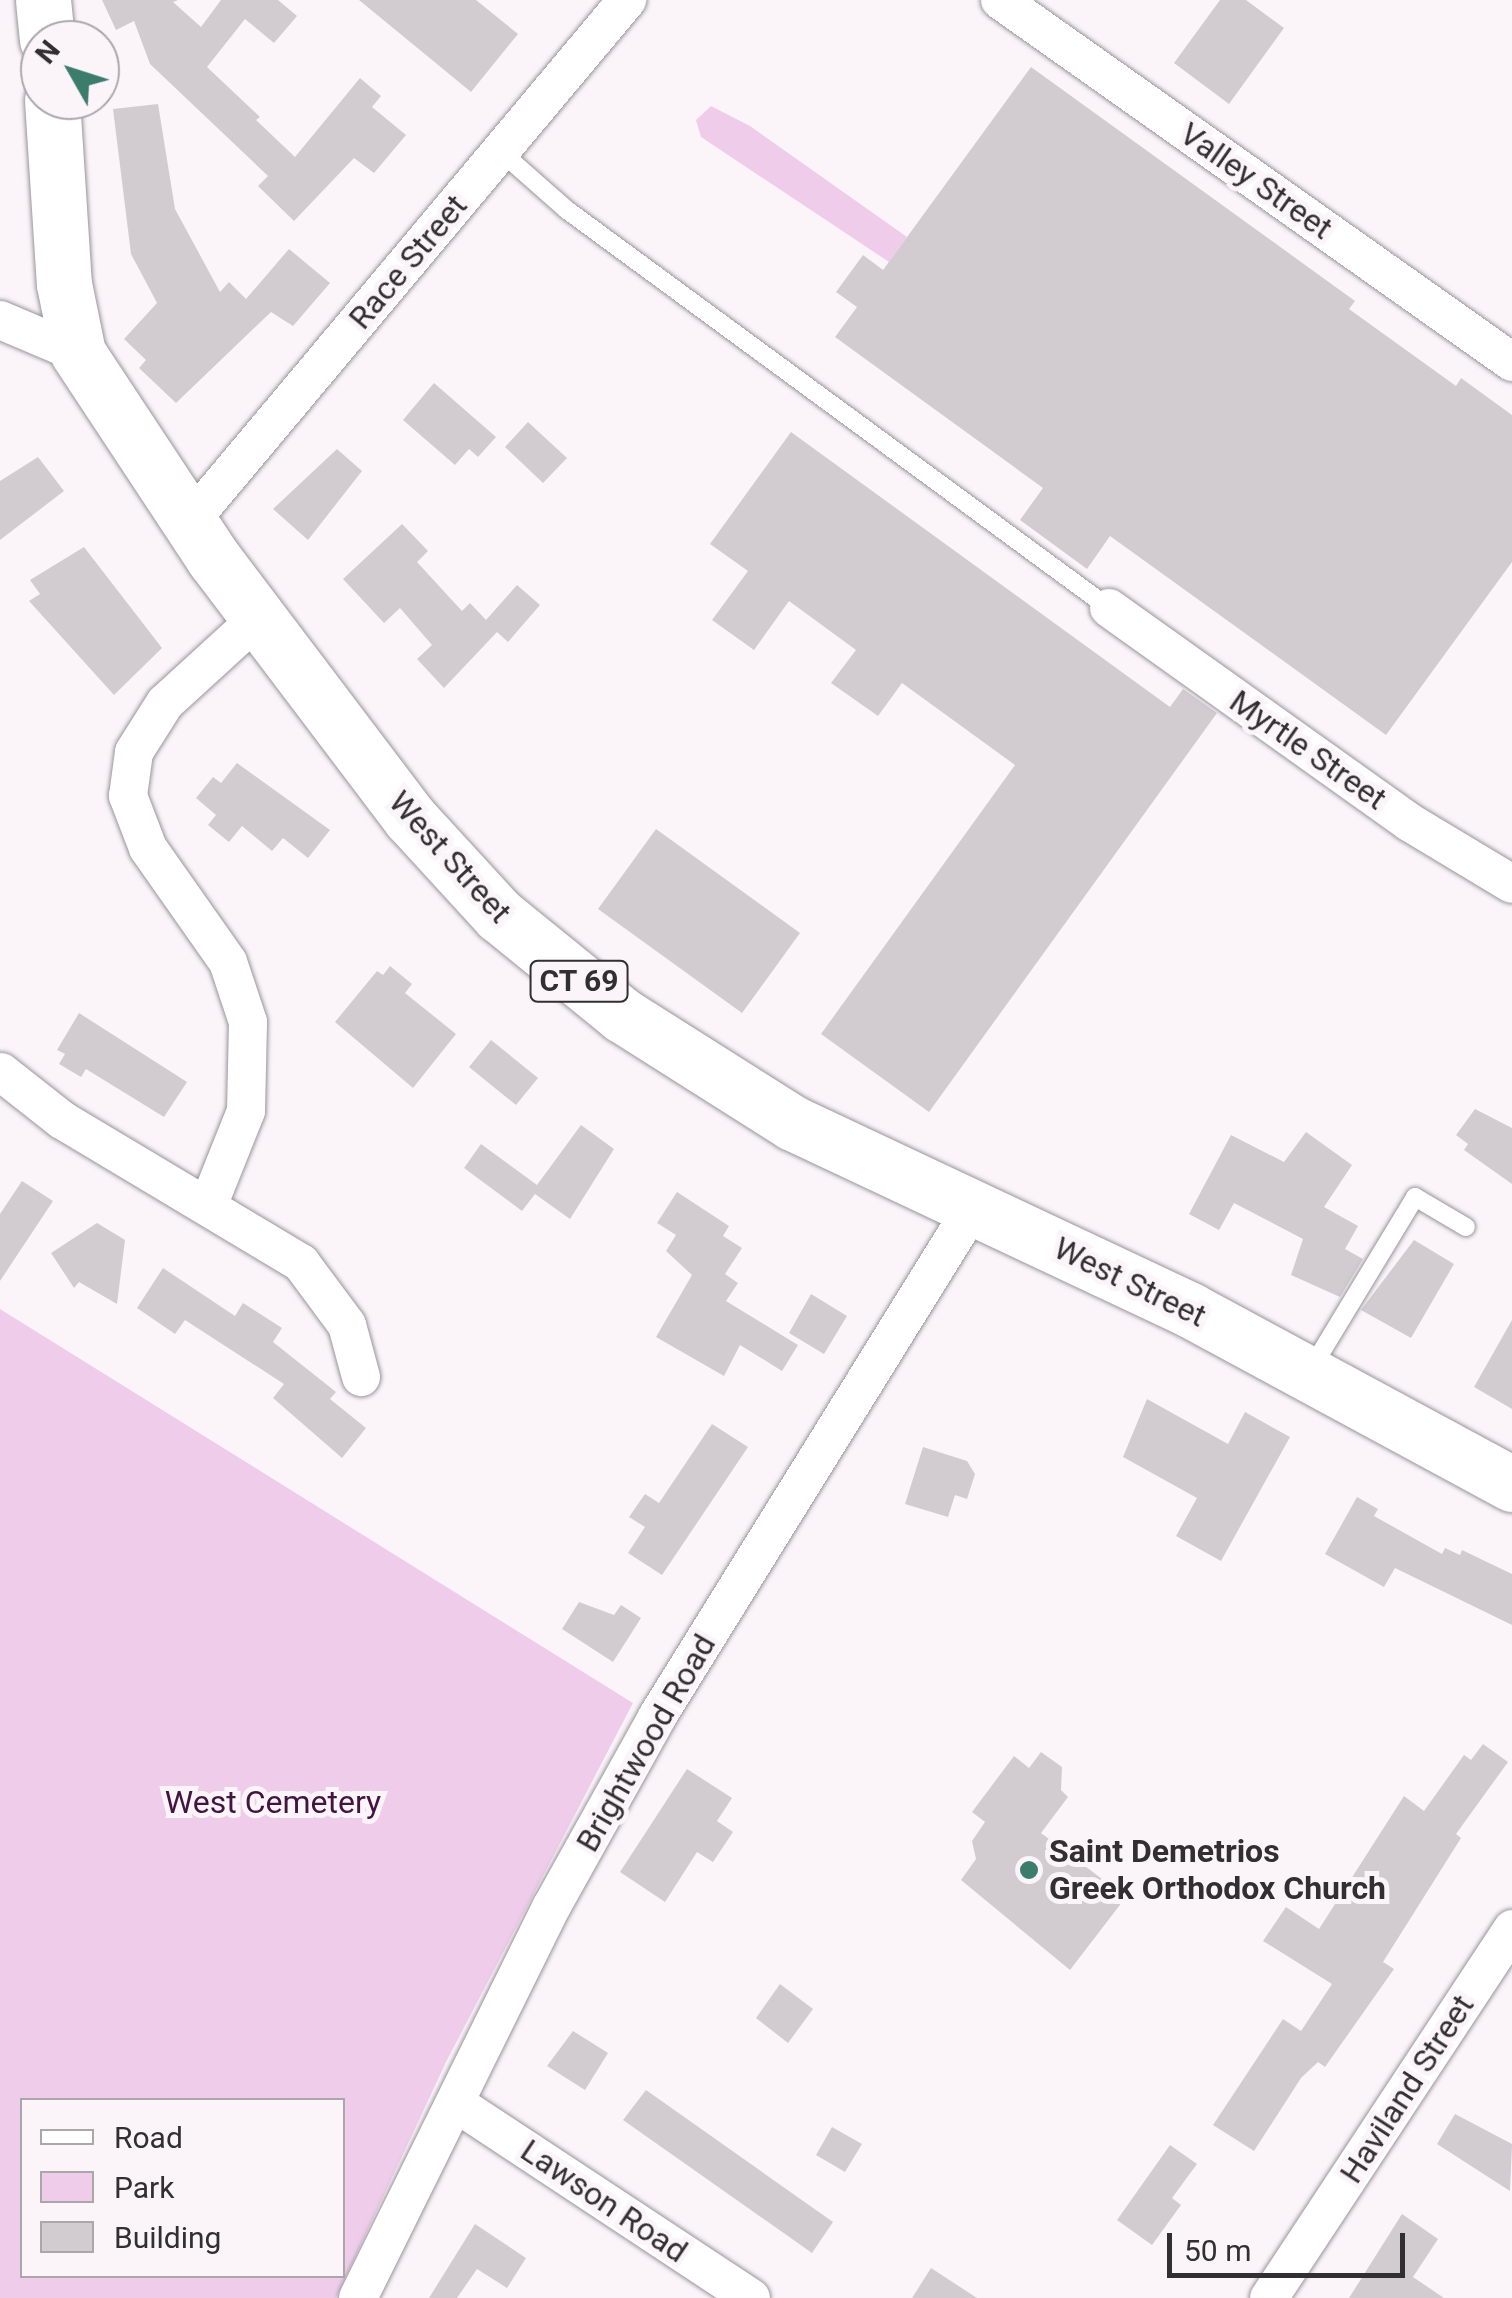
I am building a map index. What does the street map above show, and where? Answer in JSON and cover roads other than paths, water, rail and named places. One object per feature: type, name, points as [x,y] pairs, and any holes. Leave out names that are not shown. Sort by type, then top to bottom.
[{"type":"main road","name":"West Street","points":[[53,120],[64,284],[78,353],[188,524],[258,618],[410,818],[499,916],[622,1015],[722,1082],[972,1209],[1190,1310],[1512,1484]]},
{"type":"street","name":"Race Street","points":[[188,524],[627,0]]},
{"type":"street","name":"Valley Street","points":[[1000,0],[1512,362]]},
{"type":"street","points":[[0,320],[78,353]]},
{"type":"street","name":"Myrtle Street","points":[[1110,608],[1409,822],[1512,884]]},
{"type":"street","points":[[208,1206],[246,1111],[248,1022],[228,962],[148,848],[128,796],[134,752],[165,703],[258,618]]},
{"type":"street","points":[[1,1072],[62,1120],[302,1263],[347,1324],[361,1376]]},
{"type":"street","name":"Brightwood Road","points":[[358,2298],[552,1906],[657,1717],[972,1209]]},
{"type":"street","name":"Haviland Street","points":[[1269,2298],[1512,1929]]},
{"type":"street","name":"Lawson Road","points":[[457,2104],[751,2298]]},
{"type":"lane","points":[[500,151],[567,210],[1110,608]]},
{"type":"lane","points":[[1308,1374],[1415,1197],[1466,1227]]},
{"type":"place","name":"Saint Demetrios Greek Orthodox Church","points":[[1029,1870]]},
{"type":"park label","name":"West Cemetery","points":[[273,1802]]}]
